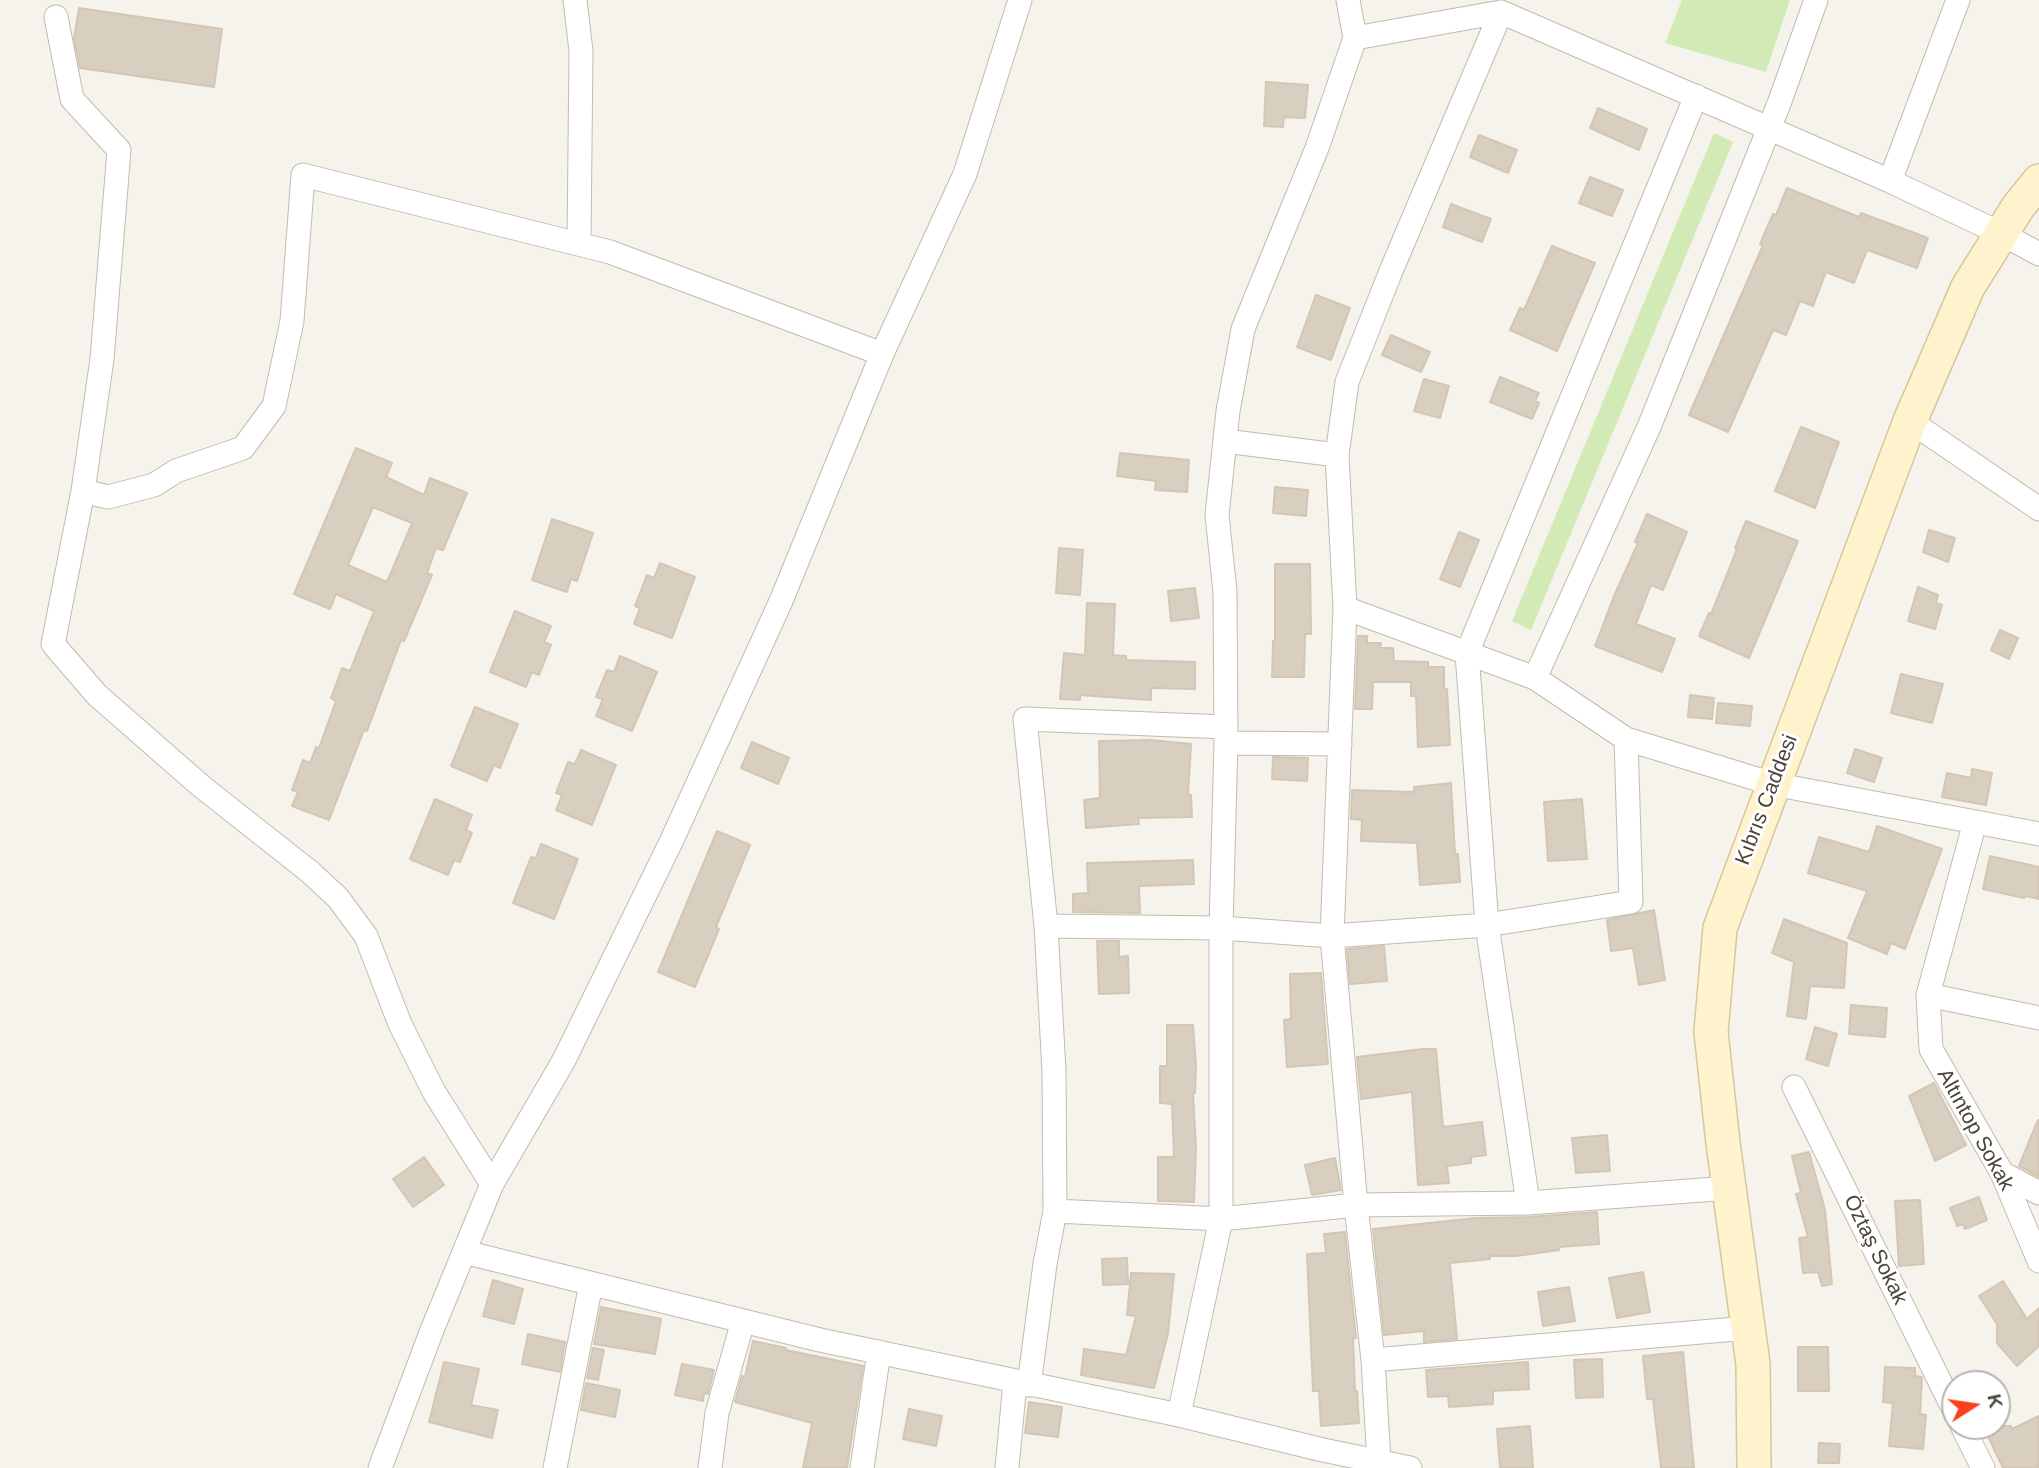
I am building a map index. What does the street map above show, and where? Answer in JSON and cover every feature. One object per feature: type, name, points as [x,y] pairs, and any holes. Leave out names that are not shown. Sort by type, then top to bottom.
[{"type":"main road","name":"Kıbrıs Caddesi","points":[[1754,1468],[1753,1364],[1711,1032],[1720,928],[1910,421],[1968,287],[2018,207],[2039,181]]},
{"type":"street","points":[[575,0],[581,51],[579,243]]},
{"type":"street","points":[[380,1468],[492,1184],[564,1060],[671,842],[781,601],[882,354],[965,174],[1020,0]]},
{"type":"street","points":[[1179,1415],[1221,1219],[1221,928],[1226,735],[1225,592],[1217,515],[1225,441],[1243,329],[1317,148],[1355,38],[1348,0]]},
{"type":"street","points":[[1535,678],[1649,427],[1769,129],[1816,0]]},
{"type":"street","points":[[1890,181],[1958,0]]},
{"type":"street","points":[[1355,38],[1501,12],[1526,11],[1696,96],[1890,181],[2039,254]]},
{"type":"street","points":[[1379,1462],[1373,1360],[1332,936],[1345,608],[1337,455],[1347,382],[1501,12]]},
{"type":"street","points":[[56,17],[72,99],[120,150],[102,359],[83,491],[53,644],[97,695],[201,786],[310,872],[338,898],[366,936],[400,1024],[435,1092],[492,1184]]},
{"type":"street","points":[[1528,1203],[1487,925],[1467,653],[1696,96]]},
{"type":"street","points":[[83,491],[108,497],[154,485],[176,471],[243,448],[274,407],[292,321],[303,175],[610,251],[882,354]]},
{"type":"street","points":[[1910,421],[2039,509]]},
{"type":"street","points":[[1225,441],[1337,455]]},
{"type":"street","points":[[1345,608],[1535,678],[1626,739],[1773,785],[2039,834]]},
{"type":"street","points":[[1007,1468],[1055,1211],[1054,1071],[1046,926],[1025,719],[1340,744]]},
{"type":"street","points":[[1046,926],[1221,928],[1332,936],[1487,925],[1630,902],[1626,739]]},
{"type":"street","name":"Altıntop Sokak","points":[[1975,822],[1928,995],[1931,1049],[2002,1173],[2039,1261]]},
{"type":"street","points":[[1928,995],[2039,1018]]},
{"type":"street","name":"Öztaş Sokak","points":[[1794,1087],[1941,1384]]},
{"type":"street","points":[[2002,1173],[2039,1193]]},
{"type":"street","points":[[1055,1211],[1221,1219],[1356,1205],[1528,1203],[1729,1188]]},
{"type":"street","points":[[464,1252],[743,1321],[1179,1415],[1321,1459],[1379,1462],[1410,1468]]},
{"type":"street","points":[[555,1468],[591,1284]]},
{"type":"street","points":[[710,1468],[718,1413],[743,1321]]},
{"type":"street","points":[[1373,1360],[1748,1328]]},
{"type":"street","points":[[862,1468],[879,1352]]},
{"type":"street","points":[[1969,1440],[1983,1468]]},
{"type":"green space","points":[[1682,0],[1790,0],[1766,72],[1665,43]]},
{"type":"green space","points":[[1714,133],[1733,142],[1531,630],[1512,621]]},
{"type":"building","points":[[79,8],[222,29],[214,87],[80,68],[74,38]]},
{"type":"building","points":[[1266,82],[1308,85],[1305,118],[1284,117],[1283,127],[1264,126]]},
{"type":"building","points":[[1598,108],[1647,129],[1639,150],[1590,128]]},
{"type":"building","points":[[1479,135],[1517,150],[1508,173],[1470,157]]},
{"type":"building","points":[[1590,177],[1623,190],[1612,216],[1579,203]]},
{"type":"building","points":[[1787,188],[1859,217],[1861,213],[1928,238],[1917,268],[1867,250],[1854,283],[1826,272],[1813,306],[1800,301],[1786,335],[1773,330],[1728,432],[1689,415],[1763,245],[1760,244]]},
{"type":"building","points":[[1451,204],[1491,219],[1482,242],[1443,227]]},
{"type":"building","points":[[1552,246],[1595,263],[1557,351],[1510,330],[1520,308],[1524,310]]},
{"type":"building","points":[[1316,295],[1350,308],[1331,360],[1297,347]]},
{"type":"building","points":[[1391,335],[1430,352],[1421,372],[1382,355]]},
{"type":"building","points":[[1500,377],[1539,393],[1535,401],[1539,403],[1532,419],[1490,402]]},
{"type":"building","points":[[1424,379],[1449,386],[1440,418],[1414,411]]},
{"type":"building","points":[[1801,427],[1839,442],[1815,508],[1775,491]]},
{"type":"building","points":[[356,448],[392,463],[386,477],[424,495],[430,478],[467,493],[443,550],[436,548],[427,573],[432,575],[404,641],[401,640],[367,731],[364,730],[329,820],[292,806],[298,792],[292,790],[303,760],[310,763],[316,747],[319,748],[336,701],[331,698],[342,668],[350,671],[374,611],[336,594],[330,609],[294,594]],"holes":[[[373,507],[412,523],[387,582],[348,565]]]},
{"type":"building","points":[[1120,453],[1189,460],[1187,492],[1155,490],[1156,481],[1117,476]]},
{"type":"building","points":[[1275,487],[1308,490],[1306,516],[1273,513]]},
{"type":"building","points":[[1647,514],[1687,532],[1663,590],[1651,585],[1636,624],[1675,639],[1662,672],[1595,646],[1638,543],[1635,542]]},
{"type":"building","points":[[552,519],[593,533],[577,581],[571,579],[567,592],[532,580]]},
{"type":"building","points":[[1746,521],[1798,541],[1749,658],[1699,636],[1709,613],[1711,614]]},
{"type":"building","points":[[1929,530],[1955,538],[1948,562],[1923,552]]},
{"type":"building","points":[[1459,532],[1479,540],[1460,587],[1440,579]]},
{"type":"building","points":[[1059,548],[1083,550],[1080,595],[1056,593]]},
{"type":"building","points":[[660,563],[695,577],[672,638],[634,624],[640,608],[635,606],[647,575],[654,578]]},
{"type":"building","points":[[1275,564],[1310,564],[1311,634],[1305,634],[1304,677],[1272,677]]},
{"type":"building","points":[[1918,587],[1938,595],[1936,603],[1942,605],[1935,629],[1908,621]]},
{"type":"building","points":[[1195,588],[1199,618],[1171,621],[1168,591]]},
{"type":"building","points":[[1087,603],[1115,604],[1113,655],[1126,656],[1126,660],[1195,662],[1195,689],[1151,688],[1151,700],[1080,695],[1080,700],[1060,699],[1064,653],[1085,655]]},
{"type":"building","points":[[515,611],[551,626],[544,642],[551,645],[539,675],[532,672],[526,687],[490,672]]},
{"type":"building","points":[[2000,630],[2018,638],[2009,659],[1991,650]]},
{"type":"building","points":[[1358,636],[1367,636],[1367,643],[1381,643],[1380,648],[1393,648],[1394,661],[1428,662],[1428,667],[1444,667],[1450,745],[1418,747],[1416,696],[1411,696],[1411,682],[1373,682],[1372,709],[1355,709]]},
{"type":"building","points":[[620,656],[657,672],[632,731],[596,716],[603,699],[596,697],[607,670],[614,672]]},
{"type":"building","points":[[1901,674],[1943,684],[1932,723],[1891,713]]},
{"type":"building","points":[[1690,695],[1714,698],[1712,719],[1688,717]]},
{"type":"building","points":[[1718,703],[1752,706],[1750,726],[1716,723]]},
{"type":"building","points":[[475,707],[518,724],[500,768],[494,765],[487,781],[451,766]]},
{"type":"building","points":[[1151,740],[1191,744],[1188,795],[1191,795],[1192,817],[1138,818],[1139,824],[1086,828],[1084,800],[1100,798],[1099,741]]},
{"type":"building","points":[[752,742],[789,758],[778,784],[741,768]]},
{"type":"building","points":[[1855,749],[1882,758],[1874,782],[1847,773]]},
{"type":"building","points":[[581,750],[616,765],[592,825],[556,810],[562,795],[556,793],[568,762],[575,764]]},
{"type":"building","points":[[1273,757],[1308,758],[1307,781],[1272,779]]},
{"type":"building","points":[[1972,769],[1992,773],[1986,805],[1942,797],[1947,773],[1971,778]]},
{"type":"building","points":[[1451,783],[1455,854],[1458,854],[1460,882],[1420,885],[1417,843],[1361,841],[1362,820],[1351,819],[1352,790],[1414,792],[1414,787]]},
{"type":"building","points":[[435,799],[472,815],[466,830],[472,833],[460,862],[454,860],[448,875],[410,859]]},
{"type":"building","points":[[1582,799],[1587,859],[1548,861],[1544,802]]},
{"type":"building","points":[[1877,826],[1942,849],[1905,949],[1891,943],[1887,954],[1848,938],[1867,891],[1808,873],[1819,837],[1869,852]]},
{"type":"building","points":[[717,831],[750,845],[695,987],[658,972]]},
{"type":"building","points":[[541,844],[578,859],[554,919],[513,903],[531,857],[536,858]]},
{"type":"building","points":[[1990,856],[2039,867],[2039,899],[1983,889]]},
{"type":"building","points":[[1193,860],[1194,884],[1139,886],[1140,913],[1073,912],[1073,894],[1088,893],[1087,863]]},
{"type":"building","points":[[1654,910],[1665,980],[1639,985],[1633,948],[1611,951],[1607,920]]},
{"type":"building","points":[[1784,919],[1847,943],[1844,988],[1810,986],[1806,1019],[1787,1016],[1794,962],[1772,953]]},
{"type":"building","points":[[1097,941],[1119,941],[1119,957],[1128,956],[1129,993],[1099,994]]},
{"type":"building","points":[[1384,946],[1387,981],[1350,984],[1347,949]]},
{"type":"building","points":[[1321,973],[1328,1064],[1287,1067],[1284,1020],[1291,1019],[1290,974]]},
{"type":"building","points":[[1851,1005],[1887,1008],[1885,1037],[1849,1034]]},
{"type":"building","points":[[1167,1025],[1193,1025],[1196,1066],[1193,1093],[1196,1148],[1194,1202],[1158,1201],[1158,1157],[1174,1157],[1172,1104],[1160,1103],[1160,1066],[1167,1066]]},
{"type":"building","points":[[1815,1027],[1837,1034],[1828,1066],[1806,1059]]},
{"type":"building","points":[[1436,1049],[1443,1127],[1482,1122],[1486,1155],[1471,1157],[1471,1163],[1447,1166],[1449,1183],[1418,1185],[1412,1092],[1361,1099],[1357,1057]]},
{"type":"building","points":[[1934,1083],[1966,1145],[1935,1161],[1909,1096]]},
{"type":"building","points":[[2039,1120],[2039,1177],[2019,1166]]},
{"type":"building","points":[[1607,1135],[1610,1171],[1576,1173],[1572,1138]]},
{"type":"building","points":[[1809,1152],[1825,1210],[1832,1284],[1822,1286],[1818,1272],[1803,1273],[1799,1238],[1808,1237],[1796,1194],[1801,1193],[1792,1156]]},
{"type":"building","points":[[424,1157],[444,1185],[413,1207],[393,1179]]},
{"type":"building","points":[[1335,1158],[1341,1190],[1312,1195],[1305,1165]]},
{"type":"building","points":[[1979,1197],[1987,1220],[1965,1229],[1963,1224],[1957,1226],[1950,1208]]},
{"type":"building","points":[[1920,1200],[1924,1264],[1899,1266],[1895,1201]]},
{"type":"building","points":[[1597,1212],[1599,1244],[1450,1263],[1457,1339],[1424,1342],[1424,1331],[1384,1335],[1373,1229],[1476,1218]]},
{"type":"building","points":[[1345,1232],[1356,1338],[1353,1338],[1359,1423],[1321,1426],[1319,1391],[1313,1391],[1307,1254],[1326,1253],[1324,1234]]},
{"type":"building","points":[[1127,1258],[1128,1284],[1103,1285],[1102,1259]]},
{"type":"building","points":[[1643,1272],[1650,1312],[1617,1318],[1609,1278]]},
{"type":"building","points":[[1131,1273],[1174,1274],[1168,1334],[1154,1388],[1081,1375],[1084,1349],[1126,1355],[1136,1316],[1127,1315]]},
{"type":"building","points":[[493,1280],[523,1289],[514,1324],[483,1316]]},
{"type":"building","points":[[2003,1281],[2027,1319],[2039,1308],[2039,1346],[2017,1366],[1997,1343],[1997,1324],[1979,1296]]},
{"type":"building","points":[[1569,1287],[1575,1321],[1543,1326],[1538,1292]]},
{"type":"building","points":[[601,1307],[661,1319],[655,1354],[594,1344]]},
{"type":"building","points":[[528,1334],[565,1342],[560,1372],[522,1364]]},
{"type":"building","points":[[753,1341],[863,1366],[847,1468],[803,1468],[812,1423],[735,1402],[742,1376],[745,1377]]},
{"type":"building","points":[[1798,1347],[1828,1347],[1829,1391],[1798,1391]]},
{"type":"building","points":[[593,1348],[604,1350],[598,1380],[587,1378]]},
{"type":"building","points":[[1683,1352],[1694,1468],[1661,1468],[1653,1399],[1647,1399],[1643,1356]]},
{"type":"building","points":[[1602,1359],[1603,1397],[1576,1398],[1574,1360]]},
{"type":"building","points":[[444,1362],[479,1369],[471,1405],[498,1410],[492,1438],[429,1422]]},
{"type":"building","points":[[1528,1362],[1529,1389],[1493,1391],[1493,1404],[1449,1407],[1448,1396],[1428,1397],[1426,1370]]},
{"type":"building","points":[[682,1364],[714,1370],[708,1394],[704,1393],[703,1401],[675,1395]]},
{"type":"building","points":[[1885,1367],[1915,1368],[1915,1376],[1922,1377],[1920,1414],[1926,1415],[1923,1449],[1889,1446],[1893,1403],[1883,1402]]},
{"type":"building","points":[[586,1383],[620,1390],[615,1417],[581,1410]]},
{"type":"building","points":[[1029,1402],[1062,1407],[1058,1437],[1025,1433]]},
{"type":"building","points":[[909,1409],[942,1416],[936,1446],[903,1439]]},
{"type":"building","points":[[2039,1416],[2039,1468],[2003,1468],[1990,1440],[2011,1440],[2011,1426],[2012,1429]]},
{"type":"building","points":[[1530,1426],[1533,1468],[1500,1468],[1497,1429]]},
{"type":"building","points":[[1819,1443],[1840,1444],[1839,1463],[1818,1463]]}]
